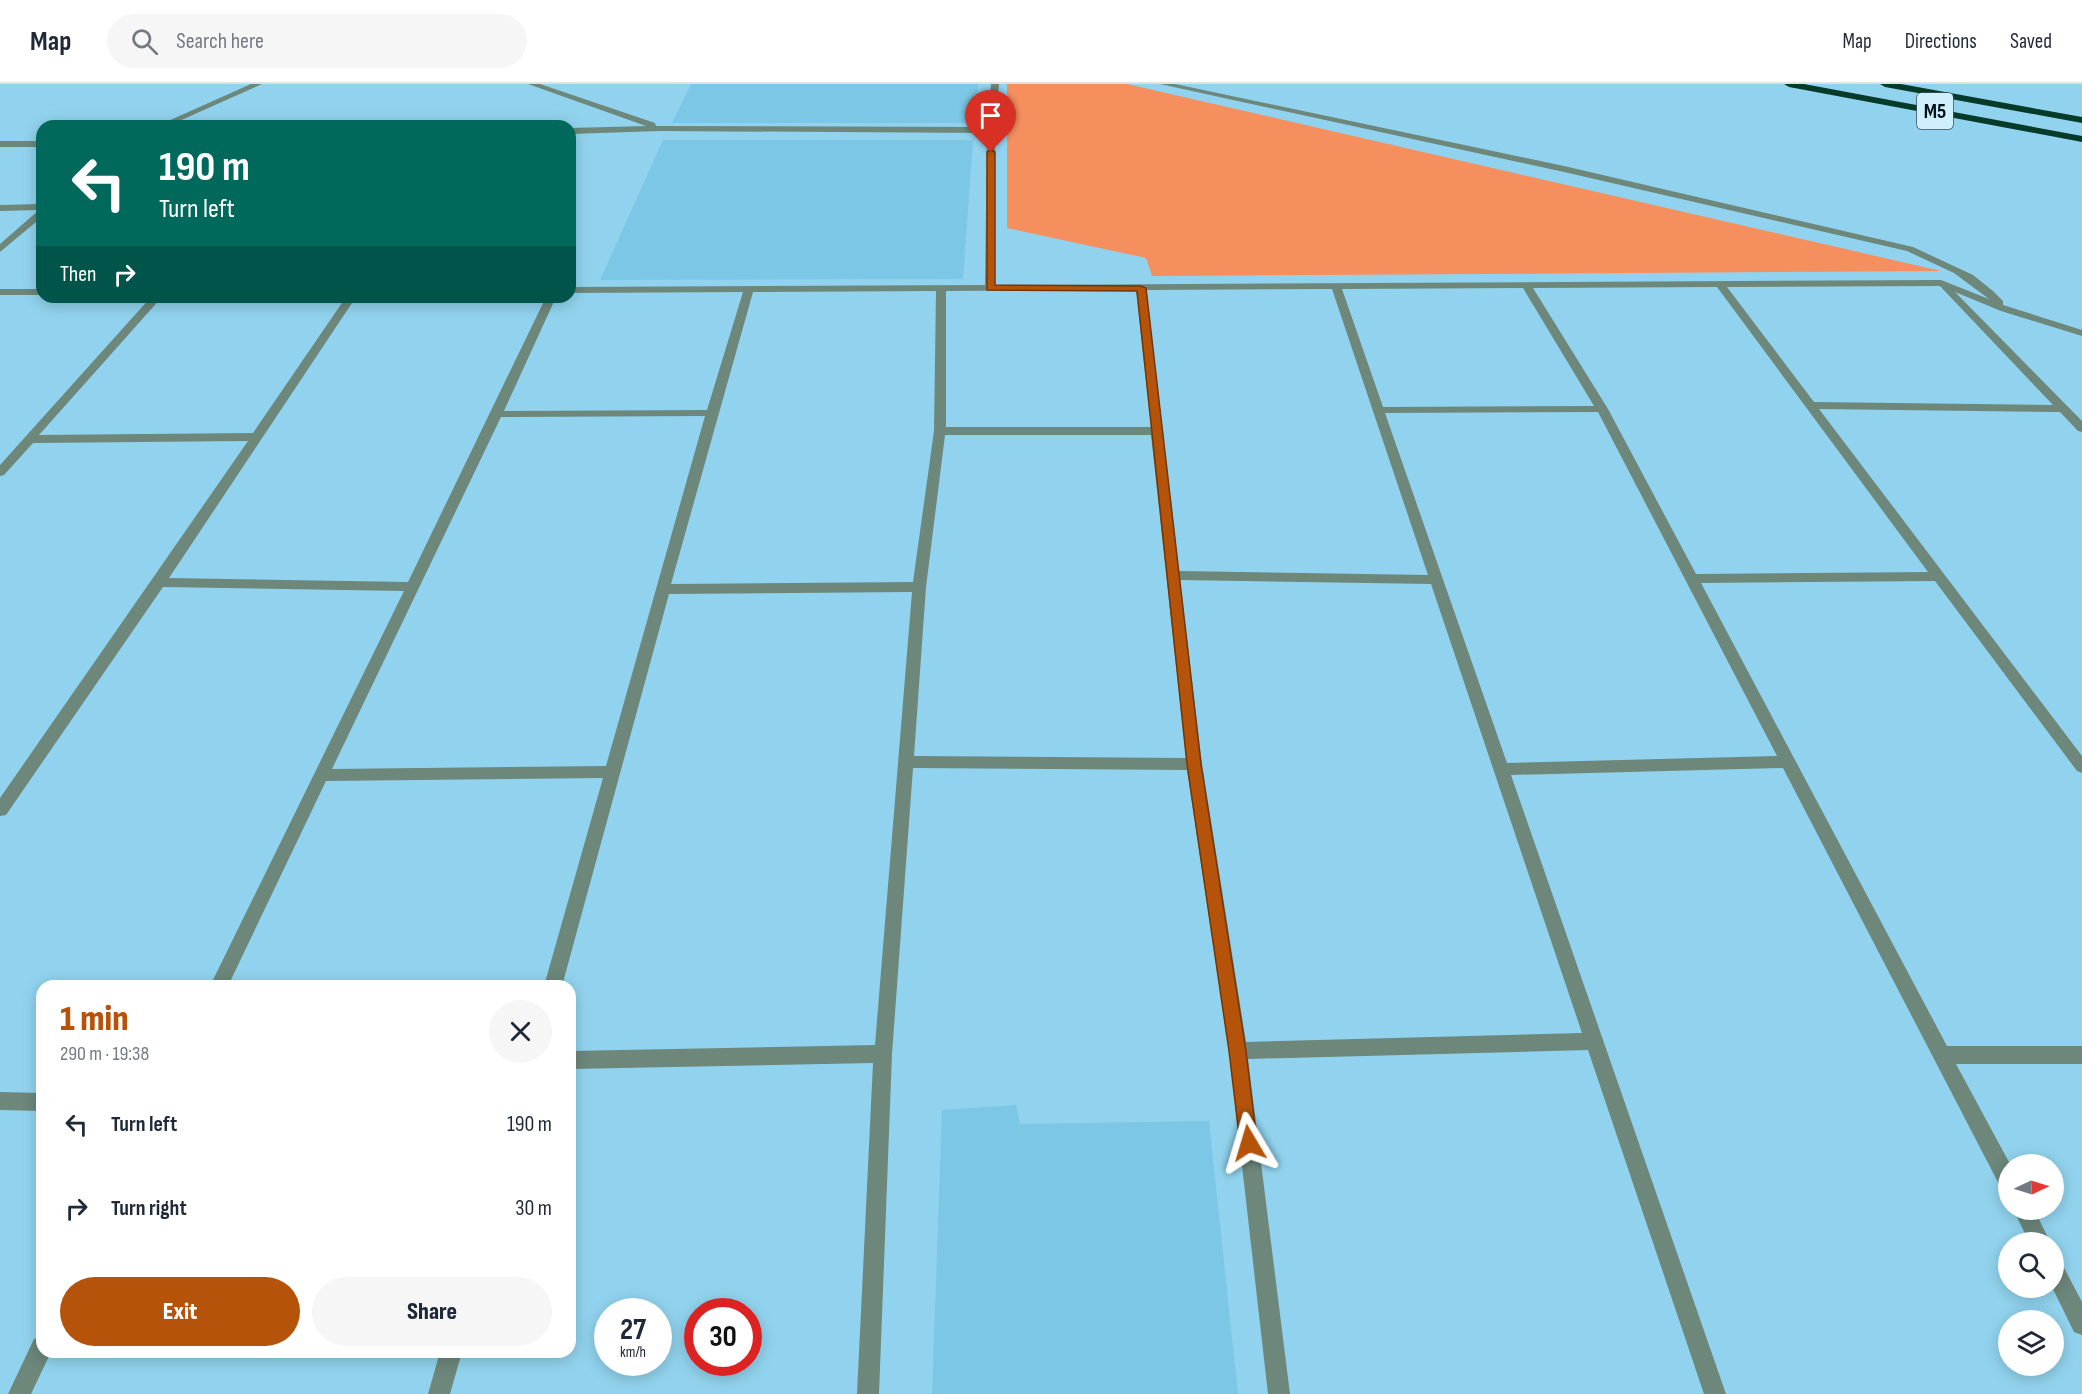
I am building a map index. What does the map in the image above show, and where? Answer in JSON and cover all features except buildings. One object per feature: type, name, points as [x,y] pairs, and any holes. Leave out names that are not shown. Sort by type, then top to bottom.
[{"type":"highway","name":"M5","points":[[1789,84],[2082,139]]},
{"type":"highway","name":"M5","points":[[1885,84],[2082,120]]},
{"type":"street","points":[[175,120],[258,84]]},
{"type":"street","points":[[532,84],[660,128]]},
{"type":"street","points":[[990,288],[991,130],[995,84]]},
{"type":"street","points":[[1164,84],[1564,169],[1910,249],[1945,263],[1975,281],[2005,309]]},
{"type":"street","points":[[576,131],[660,128],[991,130]]},
{"type":"street","points":[[0,144],[36,144]]},
{"type":"street","points":[[0,208],[36,210]]},
{"type":"street","points":[[0,249],[36,216]]},
{"type":"street","points":[[1719,283],[2079,760]]},
{"type":"street","points":[[1941,283],[2082,428]]},
{"type":"street","points":[[576,290],[1941,283],[2005,309],[2082,333]]},
{"type":"street","points":[[1526,285],[1602,409],[1998,1161]]},
{"type":"street","points":[[1336,286],[1715,1394]]},
{"type":"street","points":[[868,1394],[883,1054],[919,586],[940,431],[941,288]]},
{"type":"street","points":[[1141,288],[1194,764],[1238,1051],[1278,1394]]},
{"type":"street","points":[[555,980],[712,413],[749,290]]},
{"type":"street","points":[[0,292],[36,292]]},
{"type":"street","points":[[0,472],[152,303]]},
{"type":"street","points":[[0,810],[159,582],[347,303]]},
{"type":"street","points":[[222,980],[497,414],[548,303]]},
{"type":"street","points":[[1812,405],[2064,409]]},
{"type":"street","points":[[1379,410],[1602,409]]},
{"type":"street","points":[[497,414],[712,413]]},
{"type":"street","points":[[940,431],[1158,431]]},
{"type":"street","points":[[29,439],[257,437]]},
{"type":"street","points":[[1174,575],[1437,580]]},
{"type":"street","points":[[1692,579],[1940,576]]},
{"type":"street","points":[[159,582],[413,586]]},
{"type":"street","points":[[663,589],[919,586]]},
{"type":"street","points":[[907,762],[1194,764]]},
{"type":"street","points":[[1502,769],[1788,762]]},
{"type":"street","points":[[322,775],[612,772]]},
{"type":"street","points":[[1238,1051],[1594,1041]]},
{"type":"street","points":[[576,1060],[883,1054]]},
{"type":"street","points":[[1944,1055],[2082,1055]]},
{"type":"street","points":[[0,1101],[36,1101]]},
{"type":"street","points":[[2064,1289],[2082,1324]]},
{"type":"street","points":[[19,1394],[37,1358]]},
{"type":"street","points":[[439,1394],[449,1358]]},
{"type":"shaded area","points":[[691,84],[978,84],[976,123],[672,123]]},
{"type":"shaded area","points":[[1007,84],[1127,84],[1941,271],[1152,276],[1146,258],[1007,228]]},
{"type":"shaded area","points":[[663,140],[973,140],[963,279],[600,280]]},
{"type":"shaded area","points":[[1016,1105],[1020,1124],[1209,1121],[1238,1394],[932,1394],[942,1110]]},
{"type":"route","points":[[991,152],[990,288],[1141,288],[1194,764],[1238,1051],[1249,1143]]}]
